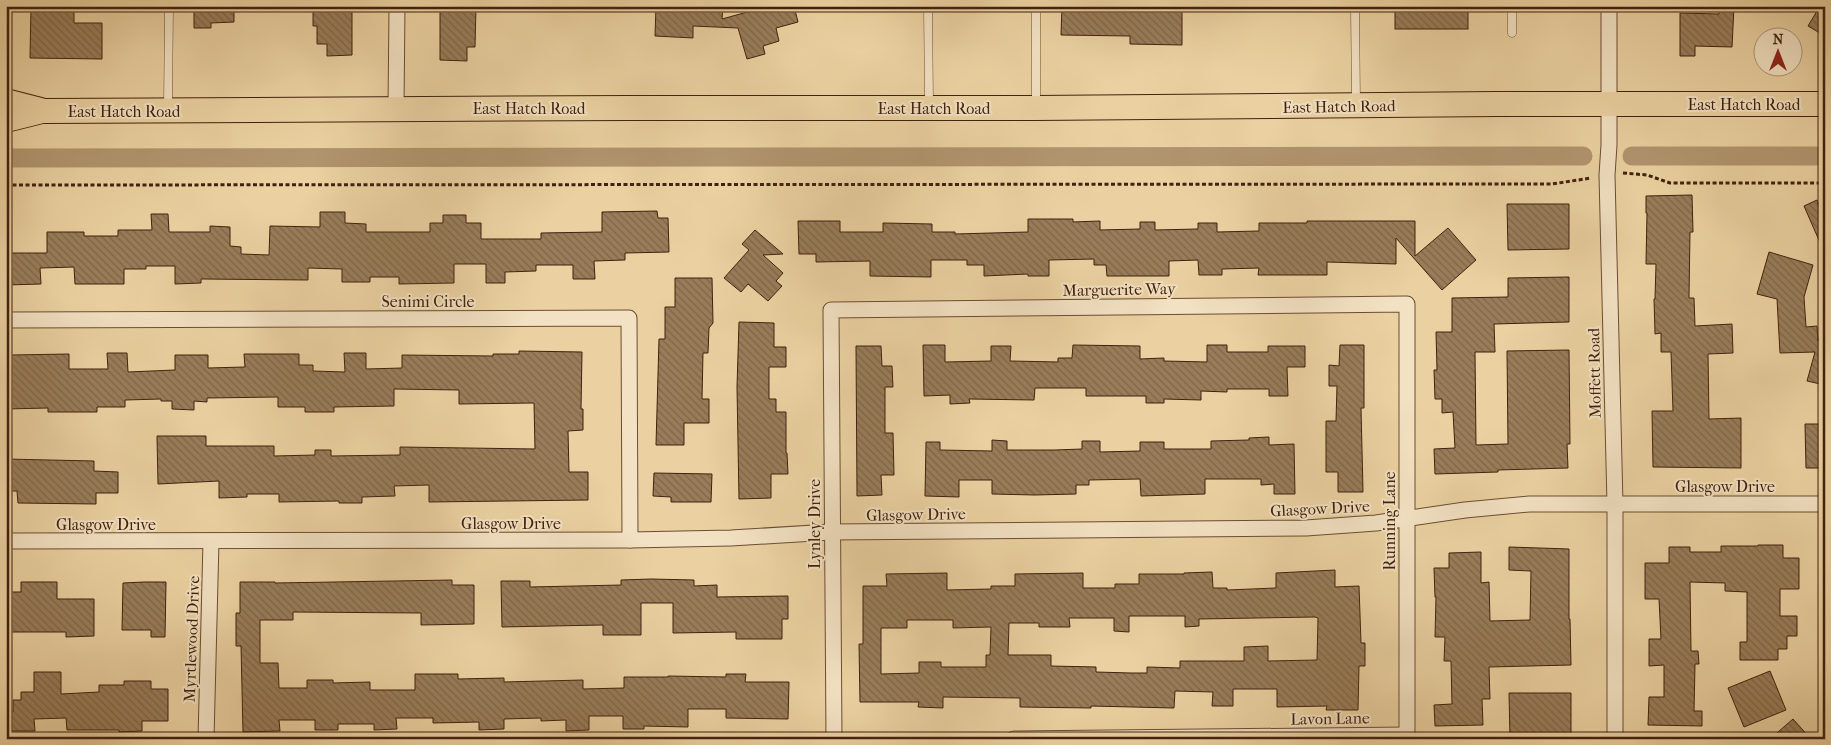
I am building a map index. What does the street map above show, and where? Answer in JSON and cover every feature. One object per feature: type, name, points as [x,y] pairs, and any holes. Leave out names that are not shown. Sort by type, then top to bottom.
[{"type":"main road","name":"East Hatch Road","points":[[6,101],[42,111]]},
{"type":"main road","name":"East Hatch Road","points":[[6,120],[42,111],[1825,104]]},
{"type":"street","points":[[396,110],[397,6]]},
{"type":"street","name":"Moffett Road","points":[[1609,6],[1607,175],[1615,504],[1615,739]]},
{"type":"street","name":"Marguerite Way","points":[[831,310],[1408,304]]},
{"type":"street","name":"Running Lane","points":[[1407,737],[1408,304]]},
{"type":"street","name":"Lynley Drive","points":[[831,310],[831,532],[834,739]]},
{"type":"street","name":"Senimi Circle","points":[[6,320],[629,318],[630,540]]},
{"type":"street","name":"Glasgow Drive","points":[[6,541],[630,540],[731,538],[831,532],[1306,528],[1407,519],[1465,510],[1529,504],[1825,504]]},
{"type":"street","name":"Myrtlewood Drive","points":[[206,739],[212,541]]},
{"type":"street","name":"Lavon Lane","points":[[1014,739],[1407,737]]},
{"type":"lane","points":[[168,110],[169,6]]},
{"type":"lane","points":[[928,6],[929,108]]},
{"type":"lane","points":[[1036,6],[1036,108]]},
{"type":"lane","points":[[1355,6],[1356,106]]},
{"type":"lane","points":[[1512,6],[1512,32]]},
{"type":"path","points":[[1623,173],[1647,176],[1670,184],[1825,183]]},
{"type":"path","points":[[6,185],[1552,184],[1591,178]]},
{"type":"building","points":[[31,6],[74,6],[74,23],[102,23],[102,59],[30,58]]},
{"type":"building","points":[[194,6],[234,6],[234,22],[211,23],[211,28],[194,28]]},
{"type":"building","points":[[313,6],[352,6],[352,55],[327,56],[327,44],[317,44],[317,26],[313,26]]},
{"type":"building","points":[[440,6],[476,6],[475,47],[467,47],[467,61],[440,60]]},
{"type":"building","points":[[656,6],[723,6],[722,19],[769,6],[794,6],[798,22],[776,28],[779,41],[763,46],[765,54],[747,59],[738,28],[693,26],[693,38],[655,36]]},
{"type":"building","points":[[1062,6],[1182,6],[1182,45],[1130,44],[1130,36],[1061,35]]},
{"type":"building","points":[[1395,6],[1468,6],[1468,29],[1395,29]]},
{"type":"building","points":[[1719,6],[1734,6],[1732,47],[1695,46],[1695,56],[1680,56],[1680,13],[1719,14]]},
{"type":"building","points":[[1820,6],[1825,6],[1825,36],[1808,26]]},
{"type":"building","points":[[1692,195],[1693,232],[1690,232],[1689,298],[1694,298],[1695,326],[1732,324],[1733,353],[1708,354],[1709,419],[1741,418],[1741,468],[1653,467],[1652,411],[1673,411],[1671,352],[1661,352],[1661,333],[1655,334],[1656,264],[1646,264],[1646,196]]},
{"type":"building","points":[[1817,200],[1818,204],[1825,201],[1825,254],[1804,206]]},
{"type":"building","points":[[1507,204],[1569,204],[1569,249],[1508,250]]},
{"type":"building","points":[[657,211],[658,218],[668,218],[669,252],[625,253],[625,260],[594,261],[595,279],[573,279],[573,265],[536,265],[536,271],[505,272],[505,283],[486,283],[486,264],[454,264],[454,283],[399,284],[399,277],[370,277],[370,282],[342,282],[342,269],[308,268],[308,280],[201,279],[201,283],[175,284],[175,266],[146,266],[146,269],[124,269],[124,284],[75,284],[74,267],[40,268],[41,284],[6,285],[6,253],[47,253],[47,232],[84,232],[84,236],[118,236],[118,230],[152,230],[151,214],[168,214],[169,232],[210,232],[210,226],[230,227],[230,246],[241,247],[241,254],[269,255],[270,226],[320,227],[320,212],[345,212],[345,223],[366,224],[366,232],[430,232],[430,223],[443,223],[443,215],[466,215],[466,223],[481,223],[481,239],[541,239],[541,233],[602,232],[602,212]]},
{"type":"building","points":[[1028,219],[1073,219],[1073,222],[1100,221],[1100,230],[1140,229],[1140,222],[1155,222],[1155,230],[1198,229],[1198,223],[1217,223],[1217,232],[1259,231],[1259,223],[1415,221],[1415,256],[1448,228],[1476,260],[1442,290],[1396,238],[1396,264],[1327,262],[1327,275],[1258,275],[1259,268],[1222,269],[1222,275],[1199,275],[1198,260],[1169,261],[1169,276],[1107,276],[1106,265],[1094,265],[1094,259],[1049,260],[1049,276],[1028,276],[1028,274],[984,276],[984,265],[967,265],[967,260],[931,260],[931,277],[870,276],[870,261],[816,262],[816,254],[799,254],[798,221],[840,221],[840,232],[883,232],[883,223],[932,224],[932,232],[955,232],[955,234],[1028,232]]},
{"type":"building","points":[[755,230],[783,254],[763,255],[783,273],[776,281],[782,286],[768,301],[748,284],[741,292],[724,278],[749,250],[742,244]]},
{"type":"building","points":[[1769,252],[1813,265],[1804,297],[1806,327],[1817,326],[1818,341],[1820,333],[1825,333],[1825,385],[1807,381],[1815,352],[1780,353],[1777,299],[1757,294]]},
{"type":"building","points":[[1569,277],[1569,322],[1494,324],[1495,352],[1475,352],[1476,445],[1508,444],[1507,351],[1569,350],[1570,444],[1567,444],[1568,468],[1435,474],[1434,449],[1455,448],[1453,412],[1442,413],[1442,399],[1435,399],[1434,370],[1437,370],[1436,332],[1452,332],[1452,298],[1508,297],[1508,278]]},
{"type":"building","points":[[675,278],[712,278],[713,323],[709,328],[708,353],[703,353],[702,399],[709,399],[709,423],[684,423],[684,445],[656,445],[659,339],[665,339],[665,307],[675,307]]},
{"type":"building","points":[[739,322],[774,323],[774,347],[786,347],[786,367],[769,367],[769,399],[776,399],[776,412],[786,412],[788,474],[771,474],[771,498],[739,499],[737,387]]},
{"type":"building","points":[[923,345],[945,345],[945,362],[991,361],[991,346],[1011,346],[1010,361],[1058,362],[1058,358],[1072,358],[1073,345],[1140,346],[1140,359],[1164,358],[1164,361],[1207,362],[1207,345],[1227,345],[1227,352],[1268,352],[1268,346],[1305,346],[1305,367],[1287,367],[1288,396],[1269,396],[1269,389],[1227,389],[1227,392],[1201,391],[1201,400],[1164,399],[1164,403],[1146,403],[1146,396],[1086,396],[1086,388],[1035,388],[1034,400],[969,399],[970,403],[950,404],[950,395],[924,396]]},
{"type":"building","points":[[1340,345],[1364,345],[1364,408],[1361,408],[1363,492],[1338,492],[1338,472],[1326,472],[1326,421],[1336,421],[1337,386],[1329,386],[1329,365],[1339,366]]},
{"type":"building","points":[[856,346],[881,346],[882,366],[892,366],[893,387],[885,387],[885,433],[893,433],[894,475],[881,475],[882,495],[857,496]]},
{"type":"building","points":[[519,351],[582,352],[581,409],[583,409],[583,430],[568,431],[569,472],[588,472],[588,500],[429,502],[429,485],[394,486],[395,496],[362,497],[362,503],[339,503],[339,501],[279,502],[279,494],[247,494],[247,497],[219,498],[219,481],[158,484],[157,436],[206,436],[206,446],[274,446],[274,456],[315,455],[315,450],[331,450],[331,456],[400,455],[400,447],[535,449],[534,403],[459,404],[459,390],[394,389],[394,406],[334,407],[334,412],[305,412],[305,407],[278,407],[278,397],[207,398],[207,402],[194,401],[194,410],[172,409],[172,401],[161,401],[161,399],[125,400],[125,407],[97,407],[97,412],[48,412],[48,408],[6,409],[6,371],[12,371],[11,355],[69,354],[69,369],[108,369],[107,353],[127,353],[128,372],[175,370],[175,355],[208,355],[208,368],[245,367],[244,354],[299,354],[299,365],[313,365],[313,371],[345,372],[344,353],[366,353],[366,369],[402,368],[402,355],[493,356],[493,354],[519,354]]},
{"type":"building","points":[[1805,424],[1825,424],[1825,468],[1806,468]]},
{"type":"building","points":[[1269,437],[1269,445],[1294,444],[1295,494],[1274,494],[1274,484],[1261,485],[1261,479],[1205,479],[1205,494],[1141,496],[1140,479],[1089,480],[1089,485],[1076,485],[1076,494],[1035,495],[992,494],[992,480],[959,480],[959,497],[925,496],[926,442],[940,442],[940,450],[992,451],[992,440],[1007,441],[1007,450],[1082,449],[1082,441],[1100,441],[1100,452],[1140,451],[1140,442],[1164,442],[1164,449],[1211,449],[1211,441],[1249,440],[1249,438]]},
{"type":"building","points":[[6,459],[94,461],[94,471],[118,472],[118,493],[96,493],[96,504],[18,503],[17,491],[6,491]]},
{"type":"building","points":[[654,473],[712,474],[711,502],[671,502],[671,497],[653,496]]},
{"type":"building","points":[[1783,545],[1783,558],[1799,558],[1799,589],[1780,589],[1780,616],[1797,616],[1797,636],[1787,636],[1787,649],[1778,649],[1778,660],[1740,660],[1740,642],[1747,642],[1747,592],[1725,591],[1725,583],[1690,582],[1691,651],[1698,651],[1699,664],[1695,664],[1694,711],[1702,711],[1702,726],[1648,725],[1649,697],[1664,697],[1664,665],[1649,666],[1649,639],[1661,639],[1659,599],[1645,599],[1645,563],[1669,563],[1669,547],[1690,547],[1690,552],[1721,552],[1721,546]]},
{"type":"building","points":[[1509,547],[1569,549],[1571,665],[1489,667],[1490,699],[1482,699],[1483,725],[1435,726],[1434,705],[1452,704],[1451,661],[1444,661],[1445,637],[1435,637],[1436,597],[1434,568],[1449,568],[1449,553],[1481,552],[1481,583],[1489,582],[1490,621],[1530,620],[1531,571],[1509,570]]},
{"type":"building","points":[[1335,570],[1335,587],[1359,586],[1361,643],[1365,643],[1365,666],[1359,666],[1358,710],[1326,710],[1327,706],[1277,707],[1277,689],[1233,689],[1233,706],[1212,706],[1213,692],[1175,691],[1174,708],[1020,707],[1020,698],[943,697],[943,708],[918,707],[919,702],[860,702],[859,644],[863,644],[863,586],[887,586],[886,574],[947,573],[947,590],[991,589],[991,586],[1015,586],[1015,574],[1083,573],[1083,588],[1115,588],[1115,584],[1139,584],[1139,574],[1212,572],[1213,588],[1227,588],[1227,590],[1276,588],[1276,573]],"holes":[[[1129,616],[1185,616],[1185,627],[1199,626],[1199,619],[1315,617],[1318,618],[1317,660],[1268,661],[1268,646],[1244,647],[1244,661],[1180,661],[1180,668],[1147,667],[1147,673],[1131,673],[1096,672],[1096,667],[1051,666],[1051,655],[1008,655],[1009,623],[1039,623],[1039,627],[1070,627],[1069,618],[1114,618],[1114,631],[1129,632]],[[907,620],[953,620],[953,628],[991,627],[990,655],[986,655],[986,667],[941,667],[941,662],[919,662],[919,673],[881,674],[881,628],[907,628]]]},
{"type":"building","points":[[452,580],[452,585],[474,585],[474,624],[421,625],[421,613],[293,612],[293,620],[260,620],[260,663],[278,663],[279,688],[307,688],[307,680],[333,680],[333,683],[370,682],[370,690],[415,690],[415,674],[458,674],[458,679],[504,678],[504,682],[583,680],[583,689],[624,688],[624,677],[726,677],[726,674],[746,674],[745,682],[789,682],[788,719],[726,718],[726,709],[688,709],[688,727],[644,726],[644,729],[623,729],[623,716],[589,716],[589,730],[566,731],[566,720],[541,721],[541,718],[504,719],[504,729],[479,730],[479,722],[433,723],[433,718],[396,718],[397,729],[374,730],[374,724],[338,724],[338,730],[315,730],[315,720],[279,720],[280,731],[243,732],[241,646],[236,646],[236,613],[240,613],[240,582]]},
{"type":"building","points":[[621,580],[694,580],[694,586],[717,585],[717,597],[788,596],[788,619],[782,619],[782,639],[736,639],[736,632],[673,633],[673,603],[641,603],[641,635],[603,635],[603,625],[502,627],[501,581],[530,581],[530,587],[621,585]]},
{"type":"building","points":[[21,582],[57,582],[57,599],[94,599],[94,636],[66,637],[66,632],[9,632],[9,592],[21,592]]},
{"type":"building","points":[[166,582],[165,637],[151,637],[151,630],[122,630],[123,583]]},
{"type":"building","points":[[1770,671],[1786,710],[1744,727],[1728,688]]},
{"type":"building","points":[[34,672],[61,672],[61,694],[99,692],[99,685],[124,685],[124,681],[151,681],[151,689],[168,689],[168,721],[142,721],[142,731],[119,732],[119,730],[67,730],[66,718],[34,719],[35,731],[6,731],[6,712],[13,712],[13,700],[21,700],[21,692],[34,692]]},
{"type":"building","points":[[1509,693],[1571,693],[1571,738],[1510,739]]},
{"type":"building","points":[[1793,719],[1811,739],[1770,739]]},
{"type":"waterway","points":[[6,158],[1583,156]]},
{"type":"waterway","points":[[1632,156],[1825,156]]}]
